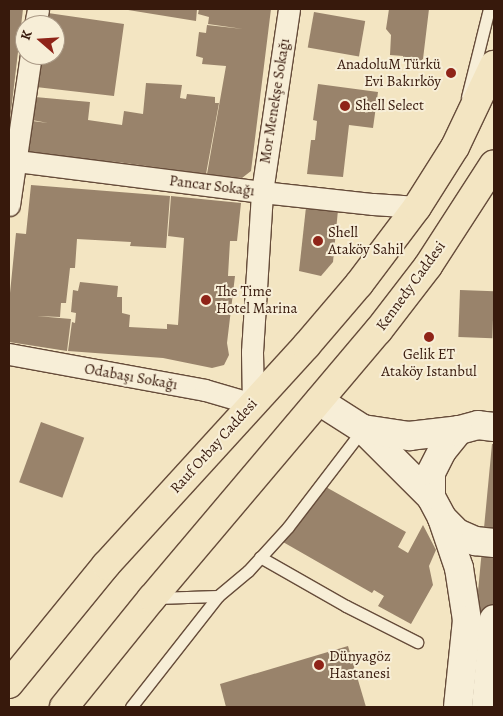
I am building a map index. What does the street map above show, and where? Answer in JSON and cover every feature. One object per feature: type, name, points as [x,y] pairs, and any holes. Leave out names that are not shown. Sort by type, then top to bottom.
[{"type":"highway","points":[[417,206],[455,147],[494,65]]},
{"type":"highway","name":"Kennedy Caddesi","points":[[319,401],[378,331],[428,266],[494,164]]},
{"type":"highway","name":"Rauf Orbay Caddesi","points":[[9,684],[106,565],[253,404],[359,284],[417,206]]},
{"type":"highway","points":[[64,707],[152,598],[319,401]]},
{"type":"street","name":"Mor Menekşe Sokağı","points":[[253,404],[252,352],[262,192],[289,9]]},
{"type":"street","points":[[9,205],[12,160],[29,65]]},
{"type":"street","name":"Pancar Sokağı","points":[[12,160],[262,192],[373,204],[417,206]]},
{"type":"street","name":"Odabaşı Sokağı","points":[[9,354],[205,390],[253,404]]},
{"type":"street","points":[[319,401],[363,429],[458,533],[475,541],[494,543]]},
{"type":"street","points":[[363,429],[409,436],[478,426],[494,427]]},
{"type":"street","points":[[458,707],[467,620],[459,568],[436,507],[432,473],[442,451],[459,430]]},
{"type":"street","points":[[486,707],[494,619]]},
{"type":"lane","points":[[455,147],[489,9]]},
{"type":"lane","points":[[131,707],[218,596],[248,571],[330,474],[363,429]]},
{"type":"lane","points":[[260,557],[346,606],[417,642]]},
{"type":"lane","points":[[152,598],[218,596]]},
{"type":"building","points":[[9,9],[23,9],[22,15],[15,15],[16,65],[9,120]]},
{"type":"building","points":[[122,9],[197,9],[196,21]]},
{"type":"building","points":[[199,9],[271,9],[251,171],[242,178],[207,174],[226,66],[202,64],[203,58],[196,56],[199,32],[206,33],[207,25],[243,29],[208,24],[209,17],[198,14]]},
{"type":"building","points":[[389,9],[429,9],[423,59],[417,64],[403,62],[403,56],[390,55],[391,35],[386,29]]},
{"type":"building","points":[[314,12],[365,21],[359,56],[308,47]]},
{"type":"building","points":[[65,15],[124,24],[114,96],[36,87],[39,65],[65,65]]},
{"type":"building","points":[[146,83],[182,85],[180,98],[186,99],[187,94],[215,97],[215,103],[219,103],[206,174],[117,162],[28,157],[32,121],[48,123],[32,120],[35,97],[90,102],[88,120],[122,125],[124,111],[143,114]]},
{"type":"building","points":[[318,84],[378,92],[373,128],[349,125],[343,177],[307,174],[311,140],[315,140],[317,121],[313,120]]},
{"type":"building","points":[[31,185],[170,196],[166,248],[130,246],[131,242],[77,239],[75,268],[70,268],[66,303],[61,303],[60,317],[37,316],[71,319],[67,351],[9,342],[9,303],[16,233],[26,234]]},
{"type":"building","points":[[171,196],[241,203],[237,241],[230,241],[228,276],[235,276],[227,343],[229,355],[224,365],[212,368],[163,358],[68,351],[72,322],[75,323],[76,313],[71,312],[73,290],[78,291],[80,282],[118,286],[117,297],[122,297],[122,313],[130,315],[129,327],[167,329],[167,324],[178,325],[184,238],[168,236]]},
{"type":"building","points":[[306,207],[338,210],[333,262],[321,276],[299,271]]},
{"type":"building","points":[[460,290],[494,291],[492,338],[458,337]]},
{"type":"building","points":[[41,422],[84,438],[62,498],[19,482]]},
{"type":"building","points":[[492,444],[494,444],[494,707],[467,707]]},
{"type":"building","points":[[317,482],[406,532],[398,547],[408,553],[423,525],[436,550],[429,566],[433,585],[411,624],[378,606],[384,596],[374,590],[372,593],[283,542]]},
{"type":"building","name":"Dünyagöz Hastanesi","points":[[348,646],[366,707],[226,707],[220,684]]},
{"type":"place","name":"AnadoluM Türkü Evi Bakırköy","points":[[451,73]]},
{"type":"place","name":"Shell Select","points":[[345,106]]},
{"type":"place","name":"Shell Ataköy Sahil","points":[[318,241]]},
{"type":"place","name":"The Time Hotel Marina","points":[[206,300]]},
{"type":"place","name":"Gelik ET Ataköy Istanbul","points":[[429,337]]},
{"type":"place","name":"Dünyagöz Hastanesi","points":[[319,665]]}]
